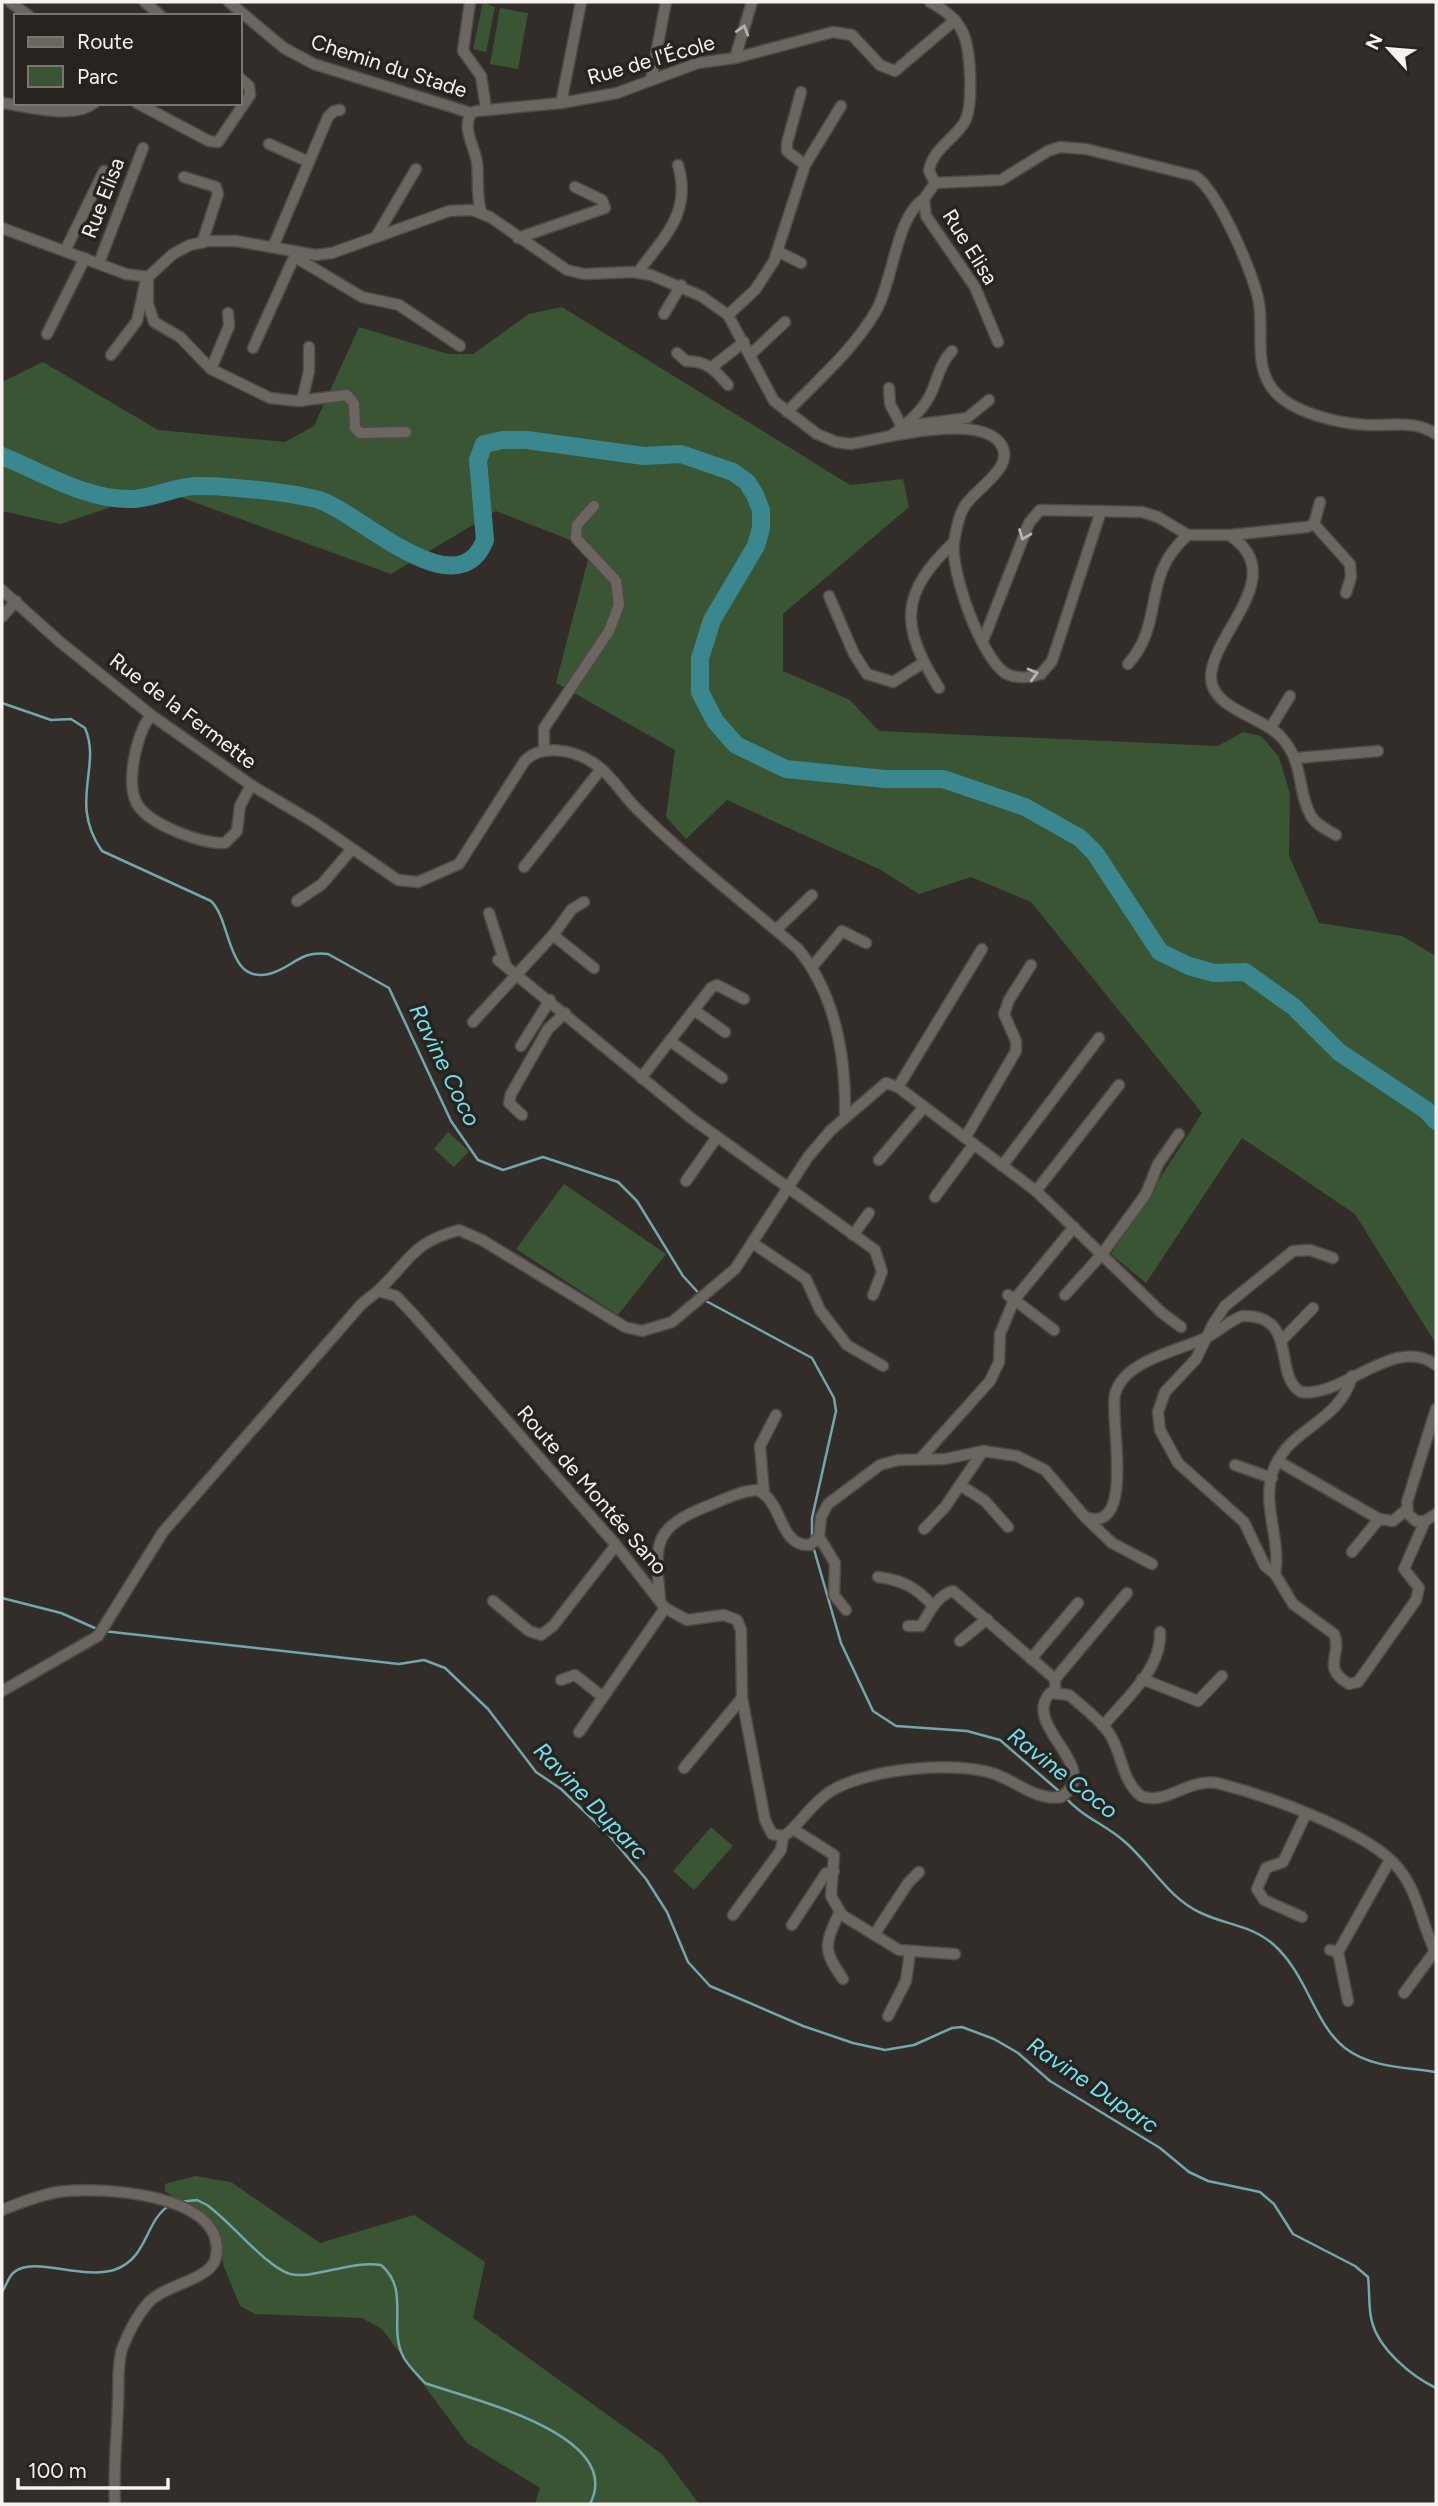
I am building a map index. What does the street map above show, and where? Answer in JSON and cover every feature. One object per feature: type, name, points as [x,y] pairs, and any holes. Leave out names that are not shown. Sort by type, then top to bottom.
[{"type":"street","points":[[10,2],[26,14]]},
{"type":"street","points":[[145,2],[158,14]]},
{"type":"street","name":"Chemin du Stade","points":[[229,2],[284,48],[306,60],[471,113]]},
{"type":"street","points":[[470,2],[463,51],[481,76],[486,108]]},
{"type":"street","points":[[561,103],[581,2]]},
{"type":"street","points":[[651,80],[666,2]]},
{"type":"street","name":"Rue de l'École","points":[[735,58],[752,2]]},
{"type":"street","points":[[930,2],[955,20],[967,46],[970,103],[963,125],[932,159],[929,171],[935,183],[1001,180],[1037,157],[1060,147],[1086,149],[1195,176],[1207,185],[1218,203],[1255,285],[1260,313],[1262,370],[1277,394],[1298,408],[1330,417],[1369,425],[1418,425],[1436,434]]},
{"type":"street","name":"Rue de l'École","points":[[471,113],[486,108],[561,103],[617,93],[698,63],[735,58],[840,32],[852,35],[880,65],[895,71],[955,20]]},
{"type":"street","points":[[140,105],[209,141],[218,142],[250,95],[249,86],[242,80]]},
{"type":"street","points":[[801,92],[786,143],[787,151],[805,165]]},
{"type":"street","points":[[19,105],[69,111],[82,110],[91,105]]},
{"type":"street","points":[[728,314],[755,290],[779,251],[805,165],[841,106]]},
{"type":"street","points":[[273,247],[328,117],[340,110]]},
{"type":"street","points":[[471,113],[466,125],[477,164],[477,198],[481,212]]},
{"type":"street","points":[[269,144],[309,162]]},
{"type":"street","name":"Rue Elisa","points":[[99,263],[144,148]]},
{"type":"street","points":[[638,272],[680,210],[684,194],[678,165]]},
{"type":"street","points":[[374,238],[392,214],[416,169]]},
{"type":"street","name":"Rue Elisa","points":[[65,251],[104,171]]},
{"type":"street","points":[[184,177],[216,187],[218,194],[202,243]]},
{"type":"street","name":"Rue Elisa","points":[[935,183],[924,199],[926,216],[975,287],[997,338],[1006,330]]},
{"type":"street","points":[[518,238],[605,208],[602,200],[575,187]]},
{"type":"street","points":[[787,412],[831,367],[876,311],[910,213],[924,199]]},
{"type":"street","points":[[111,355],[126,340],[137,321],[148,276],[173,254],[202,243],[236,241],[296,253],[332,253],[463,208],[481,212],[548,260],[575,274],[638,272],[681,285],[728,314],[774,401],[817,433],[836,442],[851,444],[962,427],[985,432],[999,442],[1004,455],[998,471],[965,506],[954,542],[954,571],[965,604],[992,659],[1007,674],[1034,677],[1047,668],[1057,652],[1101,511]]},
{"type":"street","name":"Rue Elisa","points":[[2,228],[126,274],[148,276]]},
{"type":"street","points":[[779,251],[802,263]]},
{"type":"street","points":[[296,253],[300,260],[353,292],[399,306],[460,346]]},
{"type":"street","points":[[253,348],[296,253]]},
{"type":"street","name":"Rue Elisa","points":[[47,334],[85,258]]},
{"type":"street","points":[[148,276],[148,304],[154,322],[180,337],[211,369],[270,398],[302,401],[347,395],[354,404],[355,428],[360,433],[406,432]]},
{"type":"street","points":[[664,314],[681,285]]},
{"type":"street","points":[[211,369],[229,326],[228,313]]},
{"type":"street","points":[[751,354],[785,322]]},
{"type":"street","points":[[712,367],[744,342]]},
{"type":"street","points":[[302,401],[309,371],[309,347]]},
{"type":"street","points":[[888,437],[904,426],[931,394],[943,363],[951,351]]},
{"type":"street","points":[[677,353],[686,360],[700,361],[712,367],[728,385]]},
{"type":"street","points":[[889,388],[890,404],[904,426]]},
{"type":"street","points":[[904,426],[967,418],[989,400]]},
{"type":"street","points":[[1314,524],[1320,502]]},
{"type":"street","points":[[594,506],[577,525],[576,538],[616,582],[619,605],[609,631],[544,728],[544,750],[576,755],[601,769],[637,809],[776,930],[812,967],[827,1002],[842,1056],[845,1117]]},
{"type":"street","points":[[983,641],[1035,513],[1045,508],[1150,514],[1188,535],[1296,530],[1314,524]]},
{"type":"street","points":[[1314,524],[1350,564],[1351,577],[1346,593]]},
{"type":"street","points":[[1128,664],[1148,634],[1157,580],[1165,559],[1188,535]]},
{"type":"street","points":[[1229,535],[1244,547],[1252,578],[1248,596],[1213,667],[1212,686],[1224,702],[1271,727],[1297,758],[1311,816],[1336,835]]},
{"type":"street","points":[[939,688],[923,663],[911,632],[911,610],[927,570],[954,542]]},
{"type":"street","name":"Rue de la Fermette","points":[[2,590],[60,642],[151,715],[251,786],[389,875],[407,883],[451,870],[466,855],[524,762],[535,752],[544,750]]},
{"type":"street","points":[[829,596],[854,654],[866,674],[893,682],[923,663]]},
{"type":"street","points":[[2,617],[16,601]]},
{"type":"street","points":[[1271,727],[1290,696]]},
{"type":"street","points":[[151,715],[138,735],[133,785],[136,802],[150,816],[196,839],[225,843],[237,831],[240,806],[251,786]]},
{"type":"street","points":[[1297,758],[1378,751]]},
{"type":"street","points":[[1351,755],[1353,767]]},
{"type":"street","points":[[524,867],[601,769]]},
{"type":"street","points":[[297,901],[322,884],[352,849]]},
{"type":"street","points":[[776,930],[812,895]]},
{"type":"street","points":[[474,1022],[553,935],[572,909],[584,902]]},
{"type":"street","points":[[489,913],[502,963],[717,1137],[875,1250],[881,1261],[881,1280],[873,1295]]},
{"type":"street","points":[[812,967],[842,931],[866,943]]},
{"type":"street","points":[[553,935],[594,968]]},
{"type":"street","points":[[898,1087],[982,949]]},
{"type":"street","points":[[935,1196],[969,1141],[1016,1051],[1016,1041],[1004,1014],[1009,1000],[1031,965]]},
{"type":"street","points":[[641,1078],[716,985],[744,999]]},
{"type":"street","points":[[521,1046],[550,1000]]},
{"type":"street","points":[[694,1010],[725,1032]]},
{"type":"street","points":[[522,1115],[509,1103],[511,1094],[548,1029],[565,1013]]},
{"type":"street","points":[[1002,1166],[1099,1038]]},
{"type":"street","points":[[670,1041],[722,1078]]},
{"type":"street","points":[[2,1691],[98,1636],[163,1532],[359,1307],[378,1291],[411,1252],[427,1241],[459,1230],[482,1240],[625,1327],[642,1331],[657,1328],[672,1322],[698,1303],[735,1269],[754,1244],[786,1188],[831,1130],[878,1086],[888,1083],[898,1087],[1037,1191],[1162,1313],[1181,1327]]},
{"type":"street","points":[[1037,1191],[1119,1085]]},
{"type":"street","points":[[879,1160],[925,1107]]},
{"type":"street","points":[[1066,1295],[1102,1254],[1146,1194],[1158,1164],[1179,1134]]},
{"type":"street","points":[[686,1181],[717,1137]]},
{"type":"street","points":[[853,1235],[869,1213]]},
{"type":"street","points":[[920,1460],[993,1377],[999,1362],[1000,1334],[1011,1298],[1074,1227]]},
{"type":"street","points":[[754,1244],[806,1279],[820,1310],[847,1345],[883,1366]]},
{"type":"street","points":[[1333,1258],[1305,1249],[1288,1254],[1226,1306],[1205,1338],[1196,1359],[1175,1378],[1161,1399],[1158,1412],[1160,1430],[1167,1446],[1186,1472],[1244,1522],[1263,1562],[1275,1574],[1293,1604],[1334,1634],[1337,1645],[1333,1667],[1342,1680],[1353,1684],[1398,1627],[1419,1593],[1419,1588],[1404,1569],[1425,1521],[1436,1514]]},
{"type":"street","name":"Route de Montée Sano","points":[[378,1291],[396,1296],[414,1315],[616,1545],[663,1604],[687,1620],[724,1615],[737,1620],[741,1630],[742,1698],[765,1820],[772,1834],[783,1836]]},
{"type":"street","points":[[1011,1298],[1054,1330]]},
{"type":"street","points":[[1283,1339],[1313,1308]]},
{"type":"street","points":[[1085,1517],[1103,1517],[1116,1500],[1114,1404],[1120,1384],[1135,1369],[1205,1338],[1234,1319],[1251,1315],[1262,1319],[1283,1339],[1290,1379],[1297,1390],[1309,1393],[1408,1356],[1429,1359],[1436,1364]]},
{"type":"street","points":[[1275,1574],[1277,1561],[1270,1517],[1272,1478],[1278,1461],[1311,1426],[1340,1405],[1352,1376]]},
{"type":"street","points":[[1278,1461],[1379,1519],[1393,1521],[1407,1509],[1436,1409]]},
{"type":"street","points":[[764,1493],[760,1446],[776,1415]]},
{"type":"street","points":[[924,1528],[960,1485],[983,1451]]},
{"type":"street","points":[[846,1610],[834,1595],[835,1563],[819,1537],[822,1513],[832,1500],[880,1465],[898,1460],[945,1459],[983,1451],[1017,1456],[1045,1470],[1085,1517],[1112,1543],[1152,1564]]},
{"type":"street","points":[[1235,1465],[1272,1478]]},
{"type":"street","points":[[960,1485],[985,1501],[1008,1527]]},
{"type":"street","points":[[579,1732],[663,1604],[659,1549],[667,1527],[680,1517],[740,1493],[757,1490],[774,1503],[787,1534],[802,1546],[810,1545],[819,1537]]},
{"type":"street","points":[[1407,1509],[1411,1518],[1425,1521]]},
{"type":"street","points":[[1352,1552],[1379,1519]]},
{"type":"street","points":[[493,1601],[529,1631],[541,1635],[553,1626],[616,1545]]},
{"type":"street","points":[[878,1577],[892,1579],[918,1589],[933,1606]]},
{"type":"street","points":[[908,1626],[921,1626],[933,1606],[944,1595],[953,1591],[1055,1679]]},
{"type":"street","points":[[1055,1692],[1055,1679],[1127,1593]]},
{"type":"street","points":[[1031,1659],[1078,1603]]},
{"type":"street","points":[[960,1640],[987,1619]]},
{"type":"street","points":[[1103,1726],[1157,1657],[1161,1648],[1160,1632]]},
{"type":"street","points":[[561,1680],[575,1675],[603,1697]]},
{"type":"street","points":[[1142,1679],[1198,1701],[1222,1676]]},
{"type":"street","points":[[733,1915],[780,1850],[783,1836],[832,1790],[890,1773],[911,1770],[983,1770],[1044,1797],[1060,1797],[1073,1783],[1071,1763],[1044,1714],[1045,1699],[1055,1692],[1069,1695],[1103,1726],[1118,1751],[1127,1780],[1140,1796],[1161,1798],[1192,1783],[1206,1781],[1231,1786],[1357,1835],[1390,1860],[1409,1886],[1435,1952],[1404,1993]]},
{"type":"street","points":[[684,1769],[742,1698]]},
{"type":"street","points":[[1302,1917],[1264,1900],[1257,1889],[1266,1868],[1278,1865],[1287,1857],[1306,1814]]},
{"type":"street","points":[[793,1829],[834,1855],[831,1896],[839,1913],[874,1935],[910,1952],[955,1954]]},
{"type":"street","points":[[1348,2001],[1334,1951],[1390,1860]]},
{"type":"street","points":[[792,1925],[826,1873],[834,1871]]},
{"type":"street","points":[[874,1935],[908,1882],[919,1872]]},
{"type":"street","points":[[839,1913],[826,1948],[827,1957],[843,1979]]},
{"type":"street","points":[[888,2016],[906,1981],[910,1952]]},
{"type":"street","points":[[2,2210],[47,2194],[70,2191],[162,2199],[191,2209],[208,2225],[214,2235],[216,2260],[205,2273],[160,2292],[148,2303],[129,2333],[121,2352],[115,2504]]},
{"type":"green space","points":[[483,2],[495,7],[486,52],[473,49]]},
{"type":"green space","points":[[500,8],[528,13],[518,69],[490,64]]},
{"type":"green space","points":[[562,307],[850,485],[903,479],[909,507],[783,614],[783,671],[850,700],[879,731],[1218,746],[1243,732],[1261,736],[1279,757],[1290,794],[1289,856],[1319,923],[1402,936],[1436,956],[1436,1344],[1355,1214],[1242,1138],[1146,1283],[1111,1254],[1202,1113],[1031,902],[971,877],[919,894],[879,869],[727,800],[686,839],[666,817],[675,750],[556,683],[591,548],[496,511],[391,574],[161,490],[61,524],[2,511],[2,382],[43,362],[158,430],[285,442],[314,426],[359,327],[448,354],[473,354],[529,314]]},
{"type":"green space","points":[[448,1132],[469,1151],[454,1167],[434,1149]]},
{"type":"green space","points":[[564,1184],[666,1254],[618,1315],[516,1249]]},
{"type":"green space","points":[[711,1827],[733,1846],[694,1890],[673,1871]]},
{"type":"green space","points":[[195,2176],[231,2182],[320,2243],[414,2215],[485,2262],[473,2318],[662,2454],[699,2504],[535,2504],[540,2488],[467,2443],[382,2329],[362,2318],[255,2314],[240,2306],[224,2267],[215,2226],[165,2191],[165,2184]]},
{"type":"waterway","points":[[2,456],[82,490],[116,498],[141,498],[195,486],[260,490],[311,498],[339,510],[408,552],[432,562],[454,565],[472,559],[485,540],[478,460],[484,444],[503,440],[527,440],[644,456],[681,454],[733,472],[747,482],[755,495],[761,510],[761,528],[756,546],[712,620],[700,658],[700,692],[715,721],[736,745],[786,769],[885,779],[943,779],[1025,807],[1080,838],[1095,853],[1160,952],[1189,966],[1214,973],[1245,972],[1294,1007],[1339,1052],[1426,1110],[1436,1121]]},
{"type":"waterway","name":"Ravine Coco","points":[[2,703],[51,720],[71,719],[85,728],[90,757],[87,817],[102,851],[211,901],[218,910],[237,961],[245,970],[255,975],[269,974],[303,957],[318,953],[328,954],[389,988],[451,1121],[478,1160],[503,1170],[543,1157],[618,1182],[637,1201],[683,1276],[706,1301],[812,1358],[834,1398],[836,1411],[812,1518],[812,1540]]},
{"type":"waterway","name":"Ravine Coco","points":[[813,1546],[841,1643],[873,1711],[896,1726],[967,1731],[1000,1740],[1060,1792]]},
{"type":"waterway","name":"Ravine Duparc","points":[[2,1598],[61,1613],[97,1629]]},
{"type":"waterway","name":"Ravine Duparc","points":[[103,1631],[399,1664],[424,1660],[445,1668],[488,1709],[536,1772],[561,1789],[608,1834],[646,1879],[667,1912],[688,1962],[710,1986],[803,2026],[853,2043],[885,2050],[914,2045],[952,2028],[962,2027],[994,2039],[1018,2053],[1050,2081],[1160,2148],[1189,2172],[1208,2181],[1260,2192],[1274,2204],[1293,2234],[1355,2266],[1368,2277],[1371,2317],[1381,2342],[1397,2361],[1436,2388]]},
{"type":"waterway","name":"Ravine Coco","points":[[1065,1797],[1078,1810],[1124,1841],[1169,1890],[1189,1907],[1256,1933],[1273,1944],[1295,1970],[1334,2038],[1345,2048],[1377,2063],[1436,2072]]},
{"type":"waterway","points":[[179,2202],[197,2200],[207,2205],[270,2263],[290,2274],[309,2274],[357,2265],[381,2265],[395,2286],[399,2346],[411,2368],[425,2383],[506,2410],[538,2423],[565,2439],[586,2458],[595,2479],[590,2504]]},
{"type":"waterway","points":[[2,2292],[13,2273],[32,2266],[87,2272],[114,2270],[134,2257],[155,2220],[170,2205]]}]
